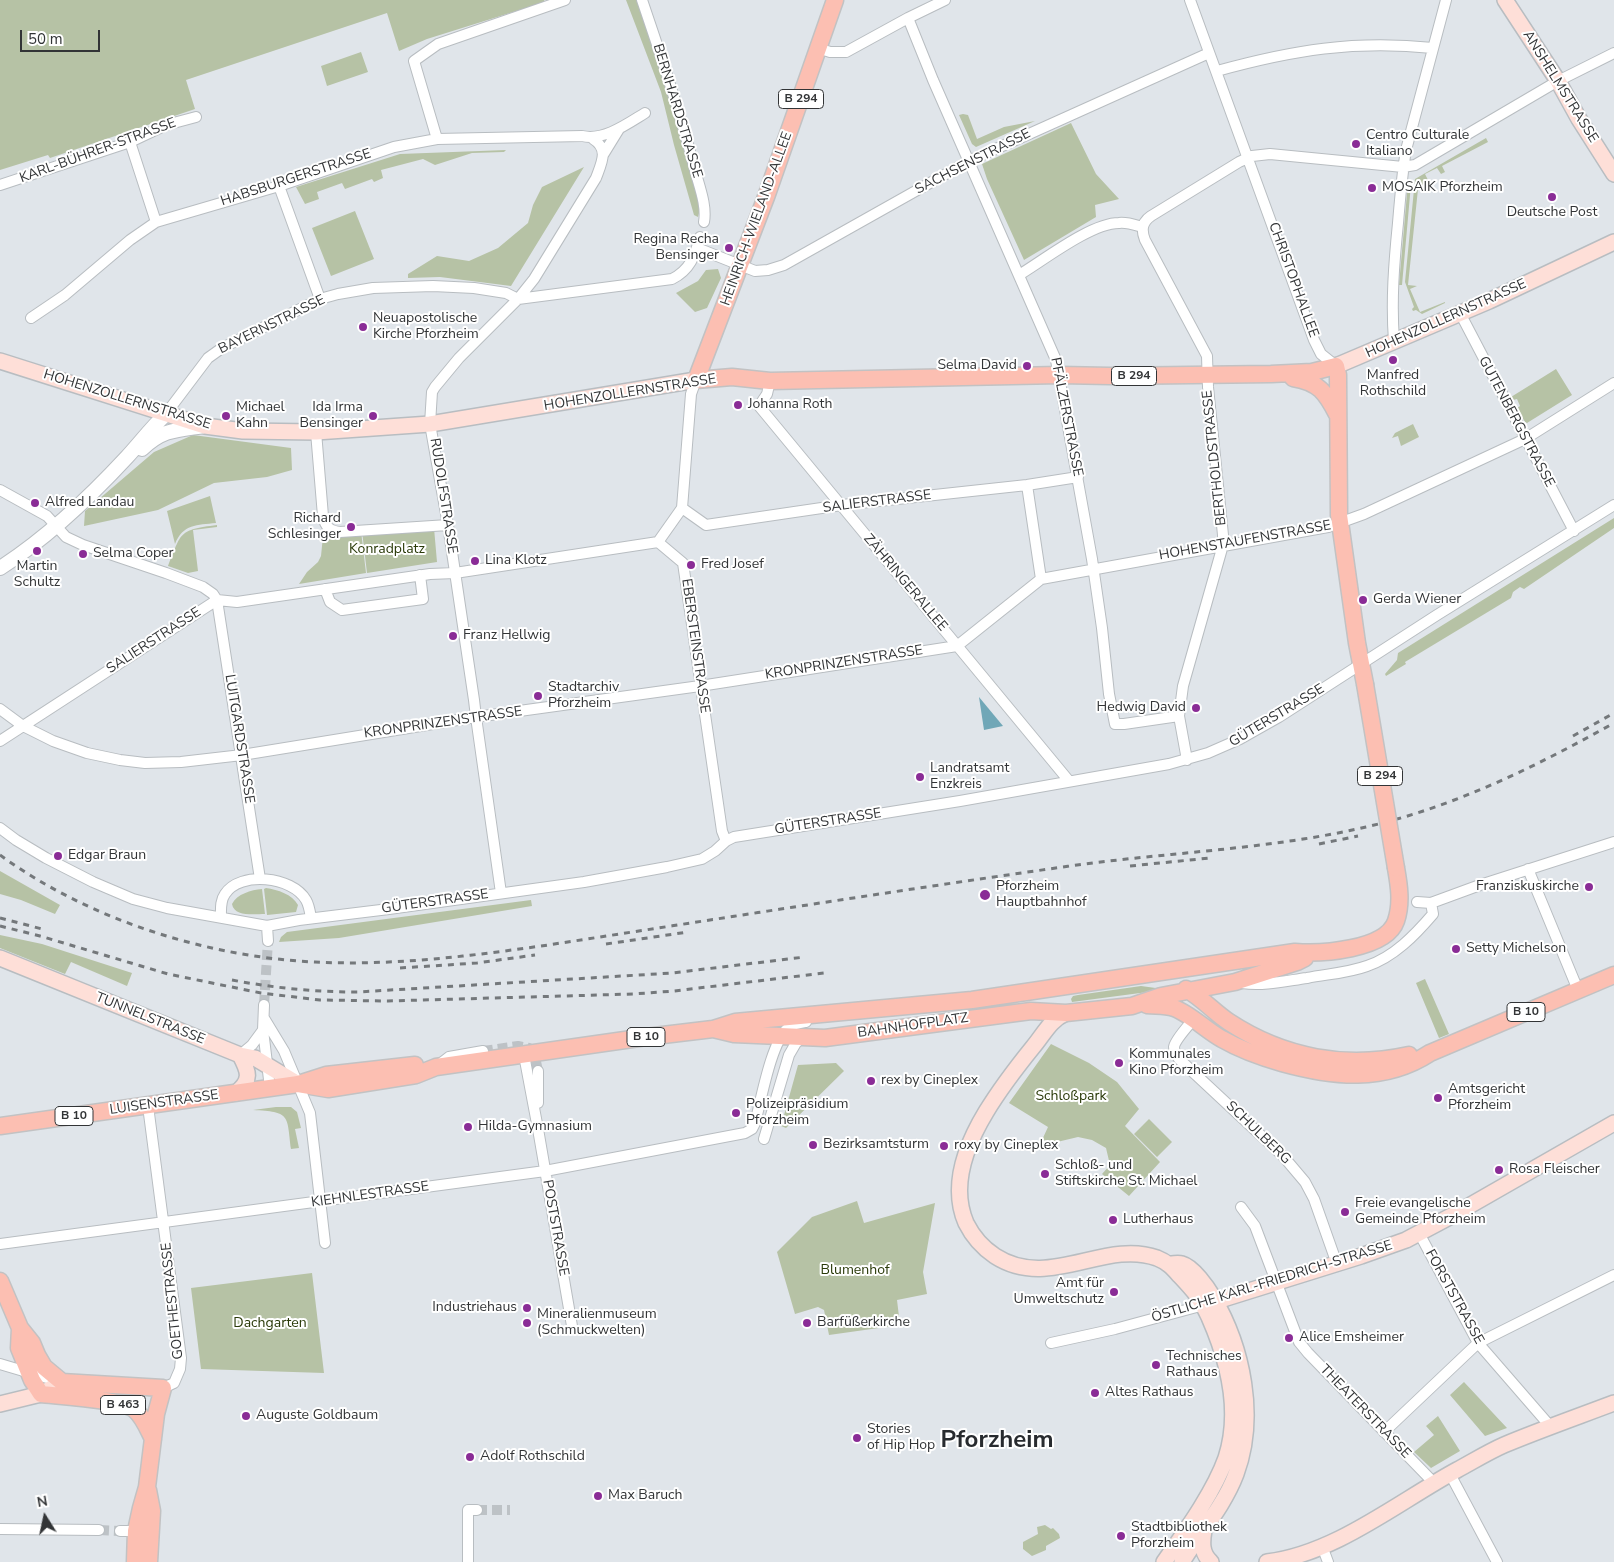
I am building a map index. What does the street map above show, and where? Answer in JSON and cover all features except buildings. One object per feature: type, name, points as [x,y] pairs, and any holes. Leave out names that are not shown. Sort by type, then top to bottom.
[{"type":"main road","name":"HEINRICH-WIELAND-ALLEE","points":[[696,380],[782,154],[835,0]]},
{"type":"main road","name":"ANSHELMSTRASSE","points":[[1505,0],[1558,81],[1579,119],[1614,174]]},
{"type":"main road","name":"HOHENZOLLERNSTRASSE","points":[[0,361],[204,426],[243,431],[316,432],[430,424],[696,380],[732,377],[769,388],[1060,375],[1208,375],[1312,372],[1336,366],[1460,313],[1614,242]]},
{"type":"main road","name":"B 294","points":[[1190,992],[1226,985],[1297,962],[1314,954],[1365,945],[1386,934],[1396,923],[1400,908],[1400,894],[1360,664],[1340,524],[1336,366]]},
{"type":"main road","name":"HOHENZOLLERNSTRASSE","points":[[1271,374],[1302,379],[1315,384],[1327,396],[1338,414]]},
{"type":"main road","name":"B 294","points":[[1158,974],[1295,952],[1314,954]]},
{"type":"main road","name":"TUNNELSTRASSE","points":[[0,958],[240,1055],[255,1058],[298,1084]]},
{"type":"main road","points":[[1220,1015],[1213,998],[1214,993],[1226,985],[1226,980],[1231,972],[1230,967],[1226,963]]},
{"type":"main road","name":"B 10","points":[[1158,974],[1190,992],[1220,1015],[1257,1038],[1283,1048],[1328,1060],[1348,1062],[1386,1060],[1430,1052]]},
{"type":"main road","name":"BAHNHOFPLATZ","points":[[834,1014],[939,1004],[1158,974]]},
{"type":"main road","name":"B 10","points":[[1132,1006],[1171,1007],[1221,1039],[1249,1052],[1295,1066],[1330,1073],[1377,1074],[1416,1062],[1430,1052],[1614,975]]},
{"type":"main road","points":[[1021,1060],[1044,1012],[1064,987]]},
{"type":"main road","name":"BAHNHOFPLATZ","points":[[781,1037],[825,1038],[1003,1014],[1032,1011],[1066,1013],[1132,1006],[1161,996],[1190,992]]},
{"type":"main road","points":[[1066,1013],[1053,1021],[1021,1060],[991,1103],[977,1128],[963,1164],[959,1188],[961,1208],[968,1226],[978,1242],[1000,1260],[1024,1267],[1041,1269],[1125,1254],[1148,1256],[1170,1264],[1181,1263],[1203,1282],[1210,1304],[1214,1328],[1226,1362],[1231,1394],[1232,1434],[1226,1458],[1217,1480],[1164,1562]]},
{"type":"main road","name":"LUISENSTRASSE","points":[[0,1126],[298,1084],[326,1075],[414,1065],[436,1068],[713,1029],[735,1022],[834,1014]]},
{"type":"main road","name":"LUISENSTRASSE","points":[[713,1029],[734,1034],[781,1037]]},
{"type":"main road","points":[[236,1093],[244,1086],[248,1079],[246,1066],[240,1055]]},
{"type":"main road","name":"ÖSTLICHE KARL-FRIEDRICH-STRASSE","points":[[1210,1304],[1337,1264],[1420,1234],[1614,1123]]},
{"type":"main road","points":[[0,1281],[20,1328],[32,1343],[44,1367],[62,1382],[41,1394],[0,1404]]},
{"type":"main road","points":[[1182,1562],[1204,1530],[1236,1474],[1245,1433],[1245,1392],[1242,1374],[1229,1332],[1210,1304]]},
{"type":"main road","points":[[20,1328],[19,1348],[28,1373],[41,1394]]},
{"type":"main road","name":"B 463","points":[[62,1382],[163,1388]]},
{"type":"main road","name":"B 463","points":[[76,1398],[129,1387]]},
{"type":"main road","name":"GOETHESTRASSE","points":[[135,1562],[128,1531],[141,1508],[148,1488],[156,1414],[163,1388]]},
{"type":"main road","name":"B 463","points":[[41,1394],[113,1402],[134,1409],[143,1419],[153,1439]]},
{"type":"main road","points":[[1267,1562],[1286,1561],[1322,1546],[1354,1531],[1450,1474],[1503,1446],[1550,1426],[1614,1403]]},
{"type":"main road","name":"GOETHESTRASSE","points":[[148,1488],[152,1511],[151,1559]]},
{"type":"main road","points":[[1204,1530],[1203,1551],[1206,1558],[1211,1562]]},
{"type":"street","points":[[437,139],[414,61],[438,44],[565,0]]},
{"type":"street","name":"BERNHARDSTRASSE","points":[[642,0],[668,75],[692,156],[704,206],[704,222]]},
{"type":"street","points":[[818,48],[830,52],[846,52],[945,0]]},
{"type":"street","name":"CHRISTOPHALLEE","points":[[1190,0],[1314,340],[1321,354],[1336,366]]},
{"type":"street","points":[[1394,341],[1392,319],[1393,270],[1403,167],[1446,0]]},
{"type":"street","name":"PFÄLZERSTRASSE","points":[[908,18],[1056,360],[1078,477],[1115,724],[1179,716]]},
{"type":"street","points":[[1216,71],[1263,58],[1324,48],[1386,45],[1433,48]]},
{"type":"street","name":"SACHSENSTRASSE","points":[[740,266],[761,271],[776,268],[790,262],[969,161],[1209,52]]},
{"type":"street","points":[[1019,275],[1098,227],[1120,222],[1142,227],[1147,218],[1248,157],[1270,154],[1403,167],[1418,163],[1558,81],[1614,53]]},
{"type":"street","name":"HABSBURGERSTRASSE","points":[[31,318],[64,295],[130,240],[156,222],[278,186],[394,146],[437,139],[582,136],[592,139],[619,129],[645,113]]},
{"type":"street","name":"KARL-BÜHRER-STRASSE","points":[[0,185],[130,142],[166,125],[196,117]]},
{"type":"street","name":"RUDOLFSTRASSE","points":[[500,893],[448,525],[430,424],[431,398],[435,386],[459,358],[518,299],[534,278],[596,178],[603,155],[619,129]]},
{"type":"street","points":[[592,139],[599,143],[603,155]]},
{"type":"street","points":[[130,142],[156,222]]},
{"type":"street","points":[[278,186],[320,299]]},
{"type":"street","name":"BERTHOLDSTRASSE","points":[[1142,227],[1145,240],[1205,353],[1223,545],[1183,686],[1179,716],[1187,760]]},
{"type":"street","points":[[700,237],[697,248],[740,266]]},
{"type":"street","name":"BAYERNSTRASSE","points":[[0,568],[56,526],[128,455],[165,415],[208,358],[222,348],[320,299],[373,288],[434,286],[474,288],[506,293],[518,299],[672,279],[689,266],[697,248]]},
{"type":"street","name":"GUTENBERGSTRASSE","points":[[1460,313],[1574,530]]},
{"type":"street","points":[[0,490],[47,516],[66,537],[83,545],[203,587],[213,594],[217,600],[237,602],[420,575],[454,573],[658,542],[682,508],[691,394],[696,380]]},
{"type":"street","name":"HOHENSTAUFENSTRASSE","points":[[1041,578],[1340,524],[1525,439],[1614,383]]},
{"type":"street","name":"ZÄHRINGERALLEE","points":[[769,388],[759,406],[1069,782]]},
{"type":"street","name":"BAYERNSTRASSE","points":[[128,455],[138,454],[154,439],[165,433],[204,426]]},
{"type":"street","points":[[316,432],[323,516],[328,528],[337,532],[448,525]]},
{"type":"street","name":"SALIERSTRASSE","points":[[682,508],[706,525],[842,505],[1027,485],[1078,477]]},
{"type":"street","points":[[957,646],[1041,578],[1027,485]]},
{"type":"street","name":"GÜTERSTRASSE","points":[[0,828],[46,858],[122,894],[154,905],[267,926],[311,918],[584,882],[689,863],[708,856],[734,837],[1069,782],[1187,760],[1208,754],[1240,739],[1614,505]]},
{"type":"street","name":"EBERSTEINSTRASSE","points":[[658,542],[683,563],[722,832],[726,841]]},
{"type":"street","points":[[325,589],[330,602],[342,610],[423,598],[420,575]]},
{"type":"street","name":"SALIERSTRASSE","points":[[0,741],[217,600]]},
{"type":"street","name":"LUITGARDSTRASSE","points":[[217,600],[260,879]]},
{"type":"street","name":"KRONPRINZENSTRASSE","points":[[0,709],[23,726],[67,747],[120,760],[145,763],[180,762],[476,717],[700,686],[957,646]]},
{"type":"street","points":[[1417,902],[1431,903],[1454,893],[1614,842]]},
{"type":"street","points":[[1528,869],[1578,990]]},
{"type":"street","points":[[221,917],[221,903],[226,893],[241,883],[260,879],[278,880],[302,894],[308,904],[311,918]]},
{"type":"street","points":[[1226,985],[1264,985],[1358,969],[1373,964],[1403,945],[1420,930],[1433,914],[1431,903]]},
{"type":"street","points":[[267,926],[268,941]]},
{"type":"street","points":[[264,1005],[263,1030],[270,1088]]},
{"type":"street","points":[[789,1055],[786,1044],[781,1037],[787,1029],[793,1025],[834,1014]]},
{"type":"street","points":[[264,1018],[284,1051],[310,1113],[325,1243]]},
{"type":"street","name":"SCHULBERG","points":[[1193,1020],[1175,1043],[1175,1054],[1283,1156],[1305,1182],[1314,1199],[1337,1264]]},
{"type":"street","points":[[240,1055],[252,1045],[263,1030]]},
{"type":"street","name":"KIEHNLESTRASSE","points":[[0,1244],[545,1171],[738,1135],[745,1133],[755,1123],[774,1054],[781,1037]]},
{"type":"street","points":[[764,1139],[789,1055],[796,1043],[802,1038]]},
{"type":"street","points":[[436,1068],[449,1057],[483,1052]]},
{"type":"street","name":"POSTSTRASSE","points":[[524,1055],[572,1326]]},
{"type":"street","name":"POSTSTRASSE","points":[[538,1071],[538,1129]]},
{"type":"street","name":"GOETHESTRASSE","points":[[148,1106],[181,1358],[180,1370],[174,1383],[163,1388]]},
{"type":"street","name":"THEATERSTRASSE","points":[[1241,1207],[1255,1226],[1299,1342],[1435,1484]]},
{"type":"street","name":"FORSTSTRASSE","points":[[1420,1234],[1478,1343],[1550,1426]]},
{"type":"street","points":[[1384,1432],[1478,1343],[1614,1275]]},
{"type":"street","name":"ÖSTLICHE KARL-FRIEDRICH-STRASSE","points":[[1051,1343],[1115,1329],[1210,1304]]},
{"type":"street","points":[[0,1364],[62,1382]]},
{"type":"street","points":[[1450,1474],[1497,1562]]},
{"type":"street","points":[[468,1562],[472,1510]]},
{"type":"street","points":[[0,1529],[95,1530]]},
{"type":"street","points":[[1322,1546],[1328,1562]]},
{"type":"green space","points":[[0,0],[544,0],[545,2],[427,39],[399,51],[387,13],[186,80],[195,109],[50,158],[48,155],[0,170]]},
{"type":"green space","points":[[626,0],[639,0],[662,66],[702,212],[699,213],[698,217],[694,215],[661,92]]},
{"type":"green space","points":[[361,52],[368,72],[327,86],[321,66]]},
{"type":"green space","points":[[959,115],[968,115],[977,139],[1004,127],[1035,121],[976,147],[972,144]]},
{"type":"green space","points":[[1071,123],[1096,174],[1119,199],[1095,205],[1096,217],[1024,260],[982,164]]},
{"type":"green space","points":[[1486,138],[1488,142],[1442,166],[1445,172],[1441,174],[1437,168],[1425,174],[1430,184],[1425,189],[1418,189],[1408,285],[1417,286],[1410,289],[1420,312],[1445,303],[1422,314],[1416,310],[1413,311],[1414,307],[1405,282],[1415,179]]},
{"type":"green space","points":[[506,150],[504,152],[472,153],[435,165],[423,159],[381,170],[383,178],[374,182],[372,179],[345,189],[342,183],[317,192],[319,199],[305,204],[296,187],[400,154]]},
{"type":"green space","points":[[584,167],[511,286],[440,277],[408,278],[408,274],[437,256],[469,261],[498,248],[528,223],[533,205],[542,187]]},
{"type":"green space","points":[[1408,182],[1411,182],[1411,184],[1402,285],[1399,285]]},
{"type":"green space","points":[[355,211],[374,259],[331,276],[312,228]]},
{"type":"green space","points":[[718,269],[721,278],[707,308],[695,312],[676,293],[698,281],[706,270]]},
{"type":"green space","points":[[1556,369],[1572,395],[1527,423],[1525,422],[1517,408],[1520,406],[1517,399],[1513,400],[1511,397]]},
{"type":"green space","points":[[1413,424],[1419,437],[1401,446],[1398,436],[1392,438],[1395,433]]},
{"type":"green space","points":[[193,435],[291,448],[292,470],[267,477],[214,483],[158,510],[84,526],[85,511],[154,452]]},
{"type":"green space","points":[[210,496],[216,523],[197,525],[186,529],[178,537],[175,544],[167,511]]},
{"type":"green space","points":[[1614,518],[1614,528],[1524,589],[1520,587],[1513,592],[1511,598],[1405,662],[1406,664],[1386,676],[1385,674],[1397,660],[1398,653]]},
{"type":"green space","points":[[217,525],[217,527],[193,530],[198,571],[188,573],[168,566],[179,539],[183,535],[188,531]]},
{"type":"green space","name":"Konradplatz","points":[[325,525],[361,531],[366,573],[299,584],[321,556]]},
{"type":"green space","name":"Konradplatz","points":[[434,528],[437,562],[367,573],[362,531]]},
{"type":"green space","points":[[0,871],[60,905],[55,914],[21,900],[0,894]]},
{"type":"green space","points":[[262,889],[265,914],[245,914],[236,911],[232,904],[241,895]]},
{"type":"green space","points":[[264,889],[280,891],[292,898],[298,905],[296,912],[267,915]]},
{"type":"green space","points":[[531,900],[532,906],[339,938],[279,942],[281,937],[287,932]]},
{"type":"green space","points":[[0,935],[42,944],[132,973],[127,986],[71,962],[65,974],[0,948]]},
{"type":"green space","points":[[1425,979],[1449,1034],[1439,1038],[1416,983]]},
{"type":"green space","points":[[1141,986],[1163,990],[1072,1002],[1071,999],[1073,996],[1078,995]]},
{"type":"green space","name":"Schloßpark","points":[[1051,1044],[1089,1063],[1117,1082],[1139,1109],[1125,1126],[1160,1162],[1129,1196],[1102,1174],[1110,1165],[1106,1148],[1092,1140],[1078,1137],[1057,1142],[1042,1140],[1048,1127],[1009,1103]]},
{"type":"green space","points":[[836,1063],[844,1071],[786,1128],[781,1126],[798,1065]]},
{"type":"green space","points":[[291,1107],[297,1112],[301,1128],[295,1129],[299,1148],[291,1149],[289,1128],[284,1117],[274,1112],[253,1110]]},
{"type":"green space","points":[[1149,1119],[1172,1142],[1157,1157],[1134,1134]]},
{"type":"green space","name":"Blumenhof","points":[[857,1201],[864,1223],[935,1203],[923,1272],[927,1294],[897,1300],[900,1325],[829,1335],[824,1310],[818,1307],[795,1314],[777,1252],[812,1217]]},
{"type":"green space","name":"Dachgarten","points":[[312,1273],[324,1373],[201,1369],[191,1288]]},
{"type":"green space","points":[[1464,1382],[1507,1428],[1485,1436],[1450,1395]]},
{"type":"green space","points":[[1438,1416],[1460,1451],[1431,1468],[1414,1452],[1434,1435],[1426,1426]]},
{"type":"green space","points":[[1045,1525],[1051,1529],[1053,1528],[1060,1538],[1046,1546],[1046,1550],[1032,1556],[1023,1549],[1023,1542],[1038,1534],[1037,1527]]},
{"type":"water","points":[[979,697],[1003,726],[984,730]]},
{"type":"tunnel","points":[[264,1005],[268,941]]},
{"type":"tunnel","points":[[483,1051],[518,1046],[529,1048],[535,1057],[538,1071]]},
{"type":"tunnel","points":[[477,1510],[510,1510]]},
{"type":"tunnel","points":[[99,1530],[120,1531]]},
{"type":"railway","points":[[1573,736],[1614,713]]},
{"type":"railway","points":[[0,855],[34,878],[110,916],[150,931],[191,943],[274,959],[315,962],[373,963],[432,959],[548,945],[1077,865],[1258,845],[1366,827],[1399,819],[1462,797],[1524,770],[1614,723]]},
{"type":"railway","points":[[1319,844],[1358,836]]},
{"type":"railway","points":[[1130,866],[1210,858]]},
{"type":"railway","points":[[0,918],[46,930]]},
{"type":"railway","points":[[0,926],[168,974],[261,993],[320,1000],[388,1001],[633,994],[824,973]]},
{"type":"railway","points":[[606,944],[688,932]]},
{"type":"railway","points":[[400,968],[477,963],[535,955]]},
{"type":"railway","points":[[232,980],[295,989],[358,992],[672,973],[805,957]]},
{"type":"place","name":"Centro Culturale Italiano","points":[[1356,144]]},
{"type":"place","name":"MOSAIK Pforzheim","points":[[1372,188]]},
{"type":"place","name":"Deutsche Post","points":[[1552,197]]},
{"type":"place","name":"Regina Recha Bensinger","points":[[729,248]]},
{"type":"place","name":"Neuapostolische Kirche Pforzheim","points":[[363,327]]},
{"type":"place","name":"Manfred Rothschild","points":[[1393,360]]},
{"type":"place","name":"Selma David","points":[[1027,366]]},
{"type":"place","name":"Johanna Roth","points":[[738,405]]},
{"type":"place","name":"Michael Kahn","points":[[226,416]]},
{"type":"place","name":"Ida Irma Bensinger","points":[[373,416]]},
{"type":"place","name":"Alfred Landau","points":[[35,503]]},
{"type":"place","name":"Richard Schlesinger","points":[[351,527]]},
{"type":"place","name":"Martin Schultz","points":[[37,551]]},
{"type":"place","name":"Selma Coper","points":[[83,554]]},
{"type":"place","name":"Lina Klotz","points":[[475,561]]},
{"type":"place","name":"Fred Josef","points":[[691,565]]},
{"type":"place","name":"Gerda Wiener","points":[[1363,600]]},
{"type":"place","name":"Franz Hellwig","points":[[453,636]]},
{"type":"place","name":"Stadtarchiv Pforzheim","points":[[538,696]]},
{"type":"place","name":"Hedwig David","points":[[1196,708]]},
{"type":"place","name":"Landratsamt Enzkreis","points":[[920,777]]},
{"type":"place","name":"Edgar Braun","points":[[58,856]]},
{"type":"place","name":"Franziskuskirche","points":[[1589,887]]},
{"type":"place","name":"Pforzheim Hauptbahnhof","points":[[985,895]]},
{"type":"place","name":"Setty Michelson","points":[[1456,949]]},
{"type":"place","name":"Kommunales Kino Pforzheim","points":[[1119,1063]]},
{"type":"place","name":"rex by Cineplex","points":[[871,1081]]},
{"type":"place","name":"Amtsgericht Pforzheim","points":[[1438,1098]]},
{"type":"place","name":"Polizeipräsidium Pforzheim","points":[[736,1113]]},
{"type":"place","name":"Hilda-Gymnasium","points":[[468,1127]]},
{"type":"place","name":"Bezirksamtsturm","points":[[813,1145]]},
{"type":"place","name":"roxy by Cineplex","points":[[944,1146]]},
{"type":"place","name":"Rosa Fleischer","points":[[1499,1170]]},
{"type":"place","name":"Schloß- und Stiftskirche St. Michael","points":[[1045,1174]]},
{"type":"place","name":"Freie evangelische Gemeinde Pforzheim","points":[[1345,1212]]},
{"type":"place","name":"Lutherhaus","points":[[1113,1220]]},
{"type":"place","name":"Amt für Umweltschutz","points":[[1114,1292]]},
{"type":"place","name":"Industriehaus","points":[[527,1308]]},
{"type":"place","name":"Mineralienmuseum (Schmuckwelten)","points":[[527,1323]]},
{"type":"place","name":"Barfüßerkirche","points":[[807,1323]]},
{"type":"place","name":"Alice Emsheimer","points":[[1289,1338]]},
{"type":"place","name":"Technisches Rathaus","points":[[1156,1365]]},
{"type":"place","name":"Altes Rathaus","points":[[1095,1393]]},
{"type":"place","name":"Auguste Goldbaum","points":[[246,1416]]},
{"type":"place","name":"Stories of Hip Hop","points":[[857,1438]]},
{"type":"place","name":"Adolf Rothschild","points":[[470,1457]]},
{"type":"place","name":"Max Baruch","points":[[598,1496]]},
{"type":"place","name":"Stadtbibliothek Pforzheim","points":[[1121,1536]]},
{"type":"district","name":"Pforzheim","points":[[997,1441]]}]
